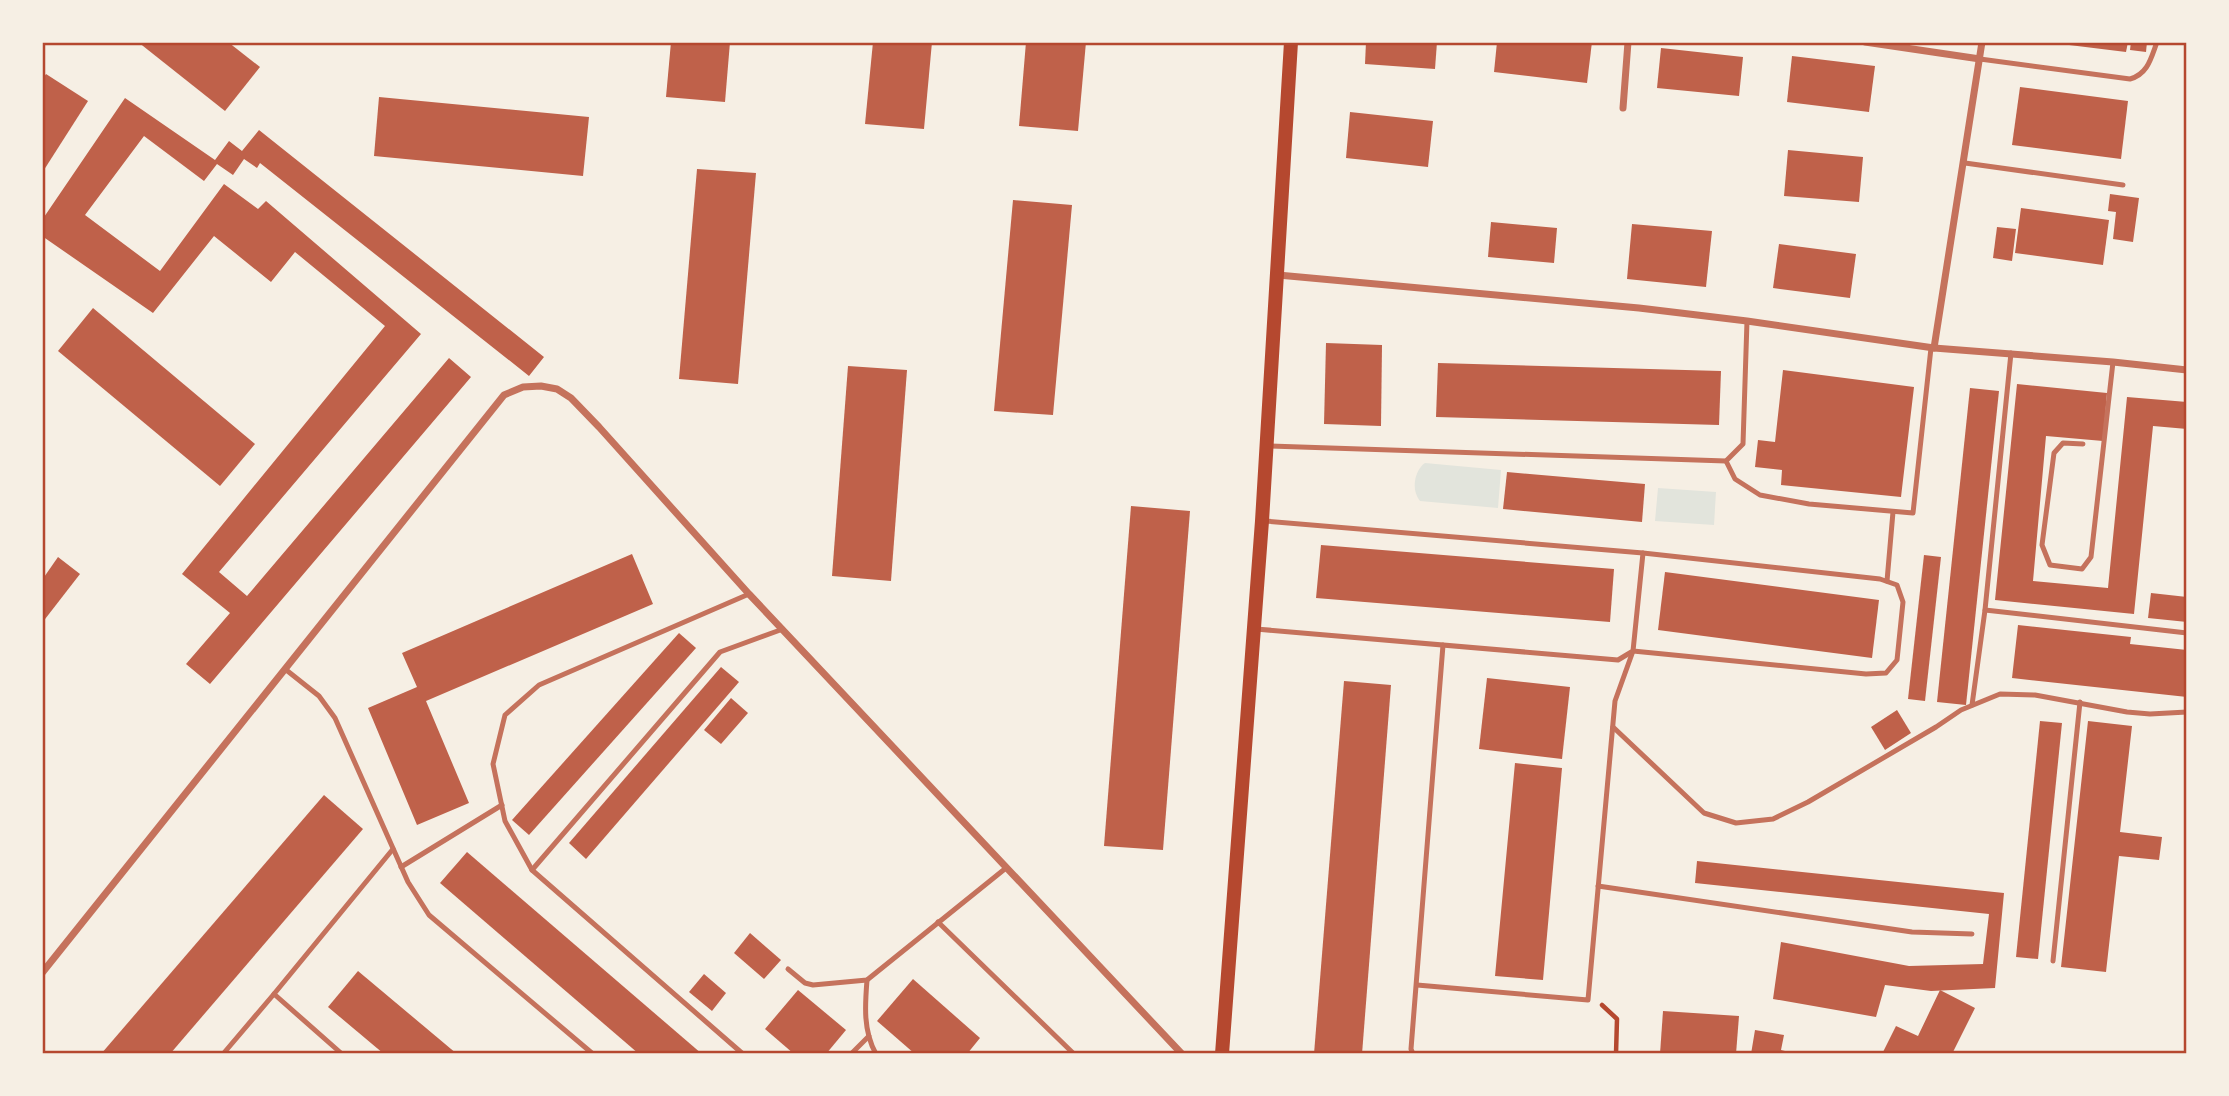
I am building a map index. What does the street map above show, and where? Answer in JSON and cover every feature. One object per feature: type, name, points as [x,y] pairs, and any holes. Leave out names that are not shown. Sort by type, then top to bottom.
[{"type":"main road","points":[[1222,1054],[1262,521],[1291,42]]},
{"type":"street","points":[[1623,108],[1628,42]]},
{"type":"street","points":[[1865,42],[1980,59]]},
{"type":"street","points":[[1933,348],[1965,163],[1982,42]]},
{"type":"street","points":[[1278,275],[1639,308],[1933,348],[2187,370]]},
{"type":"street","points":[[42,973],[504,395],[523,387],[541,386],[557,389],[571,398],[749,594],[1182,1054]]},
{"type":"lane","points":[[1980,59],[2130,79],[2141,76],[2157,42]]},
{"type":"lane","points":[[1965,163],[2123,185]]},
{"type":"lane","points":[[1726,461],[1742,443],[1747,321]]},
{"type":"lane","points":[[1726,461],[1735,479],[1760,495],[1809,503],[1913,513],[1933,348]]},
{"type":"lane","points":[[1972,705],[1985,610],[2011,354]]},
{"type":"lane","points":[[2083,444],[2063,443],[2054,453],[2042,545],[2050,565],[2082,569],[2091,557],[2113,362]]},
{"type":"lane","points":[[1266,446],[1726,461]]},
{"type":"lane","points":[[1887,581],[1893,512]]},
{"type":"lane","points":[[1254,629],[1618,660],[1633,650],[1866,674],[1886,673],[1896,660],[1903,602],[1897,584],[1880,579],[1643,553],[1262,521]]},
{"type":"lane","points":[[1417,985],[1588,1000],[1615,701],[1633,650],[1643,553]]},
{"type":"lane","points":[[743,1054],[532,870],[505,821],[493,764],[505,715],[539,684],[749,594]]},
{"type":"lane","points":[[1985,610],[2187,633]]},
{"type":"lane","points":[[532,870],[720,652],[783,629]]},
{"type":"lane","points":[[1413,1054],[1411,1049],[1443,645]]},
{"type":"lane","points":[[285,669],[319,696],[335,718],[408,882],[429,915],[593,1054]]},
{"type":"lane","points":[[1613,727],[1704,813],[1736,823],[1773,819],[1808,802],[1972,705],[2000,694],[2035,695],[2150,714],[2187,712]]},
{"type":"lane","points":[[2053,961],[2080,702]]},
{"type":"lane","points":[[401,867],[502,805]]},
{"type":"lane","points":[[223,1054],[393,849]]},
{"type":"lane","points":[[788,969],[805,983],[813,985],[867,980],[1006,868]]},
{"type":"lane","points":[[1598,886],[1912,932],[1972,934]]},
{"type":"lane","points":[[938,922],[1074,1054]]},
{"type":"lane","points":[[867,980],[864,1007],[869,1036],[876,1054]]},
{"type":"lane","points":[[274,993],[342,1054]]},
{"type":"lane","points":[[851,1054],[869,1036]]},
{"type":"path","points":[[1588,1000],[1603,1006],[1617,1019],[1616,1054]]},
{"type":"shaded area","points":[[1425,463],[1501,470],[1498,508],[1420,501],[1415,492],[1415,481],[1418,471]]},
{"type":"shaded area","points":[[1658,488],[1716,492],[1714,525],[1655,521]]},
{"type":"building","points":[[138,42],[228,42],[260,67],[225,111]]},
{"type":"building","points":[[671,42],[730,42],[725,102],[666,97]]},
{"type":"building","points":[[873,42],[932,42],[924,129],[865,124]]},
{"type":"building","points":[[1026,42],[1086,42],[1078,131],[1019,126]]},
{"type":"building","points":[[1366,42],[1437,42],[1435,69],[1365,64]]},
{"type":"building","points":[[1497,42],[1592,42],[1587,83],[1494,72]]},
{"type":"building","points":[[2061,42],[2128,42],[2126,52]]},
{"type":"building","points":[[2131,42],[2147,42],[2146,52],[2130,50]]},
{"type":"building","points":[[1661,48],[1743,57],[1739,96],[1657,88]]},
{"type":"building","points":[[1792,56],[1875,66],[1869,112],[1787,102]]},
{"type":"building","points":[[46,74],[88,101],[42,173],[42,80]]},
{"type":"building","points":[[2020,87],[2128,101],[2121,159],[2012,145]]},
{"type":"building","points":[[379,97],[589,117],[583,176],[374,156]]},
{"type":"building","points":[[125,98],[215,160],[229,141],[242,151],[259,130],[544,357],[529,376],[260,163],[257,168],[244,159],[233,175],[217,164],[204,181],[144,136],[85,215],[160,271],[224,184],[258,209],[266,201],[421,334],[219,572],[247,596],[449,358],[471,377],[210,684],[186,664],[230,613],[182,574],[385,326],[295,252],[271,282],[214,236],[153,313],[42,236],[42,220]]},
{"type":"building","points":[[1350,112],[1433,121],[1428,167],[1346,158]]},
{"type":"building","points":[[1788,150],[1863,157],[1859,202],[1784,196]]},
{"type":"building","points":[[697,169],[756,173],[738,384],[679,379]]},
{"type":"building","points":[[2110,194],[2139,198],[2133,242],[2113,239],[2116,212],[2108,211]]},
{"type":"building","points":[[1013,200],[1072,205],[1053,415],[994,411]]},
{"type":"building","points":[[2021,208],[2109,220],[2103,265],[2015,253]]},
{"type":"building","points":[[1491,222],[1557,228],[1554,263],[1488,257]]},
{"type":"building","points":[[1632,224],[1712,231],[1706,287],[1627,279]]},
{"type":"building","points":[[1997,227],[2016,229],[2012,261],[1993,258]]},
{"type":"building","points":[[1779,244],[1856,254],[1850,298],[1773,288]]},
{"type":"building","points":[[93,308],[255,444],[220,486],[58,351]]},
{"type":"building","points":[[1326,343],[1382,345],[1381,426],[1324,424]]},
{"type":"building","points":[[1438,363],[1721,371],[1719,425],[1436,417]]},
{"type":"building","points":[[848,366],[907,370],[891,581],[832,576]]},
{"type":"building","points":[[1783,370],[1914,387],[1901,497],[1781,485],[1782,470],[1755,467],[1758,440],[1775,442]]},
{"type":"building","points":[[2017,384],[2107,393],[2103,441],[2046,436],[2033,581],[2108,588],[2127,397],[2187,402],[2187,429],[2153,426],[2134,614],[1995,600]]},
{"type":"building","points":[[1970,388],[1999,391],[1966,705],[1937,702]]},
{"type":"building","points":[[1507,472],[1645,484],[1642,522],[1503,509]]},
{"type":"building","points":[[1131,506],[1190,511],[1163,850],[1104,846]]},
{"type":"building","points":[[1321,545],[1614,569],[1610,622],[1316,598]]},
{"type":"building","points":[[632,554],[653,604],[426,701],[469,803],[417,825],[368,708],[417,687],[402,653]]},
{"type":"building","points":[[1924,555],[1941,557],[1925,701],[1908,699]]},
{"type":"building","points":[[58,557],[80,574],[42,623],[42,580]]},
{"type":"building","points":[[1665,572],[1879,600],[1872,658],[1658,630]]},
{"type":"building","points":[[2151,593],[2187,597],[2187,622],[2148,618]]},
{"type":"building","points":[[2018,625],[2131,637],[2130,644],[2187,650],[2187,697],[2012,678]]},
{"type":"building","points":[[679,633],[696,648],[529,835],[512,820]]},
{"type":"building","points":[[721,667],[739,682],[586,859],[569,843]]},
{"type":"building","points":[[1487,678],[1570,687],[1562,759],[1479,749]]},
{"type":"building","points":[[1344,681],[1391,685],[1362,1054],[1314,1054]]},
{"type":"building","points":[[731,698],[748,713],[721,744],[704,730]]},
{"type":"building","points":[[1897,710],[1911,733],[1885,750],[1871,727]]},
{"type":"building","points":[[2040,721],[2062,723],[2038,959],[2016,957]]},
{"type":"building","points":[[2088,721],[2132,726],[2120,832],[2162,837],[2159,860],[2119,856],[2106,972],[2061,967]]},
{"type":"building","points":[[1515,763],[1562,768],[1543,980],[1495,976]]},
{"type":"building","points":[[324,795],[363,829],[170,1054],[101,1054]]},
{"type":"building","points":[[467,852],[702,1054],[639,1054],[440,883]]},
{"type":"building","points":[[1697,861],[2004,893],[1995,988],[1931,991],[1885,985],[1876,1017],[1773,999],[1781,942],[1909,966],[1983,964],[1989,914],[1695,883]]},
{"type":"building","points":[[750,933],[781,960],[764,979],[734,953]]},
{"type":"building","points":[[358,971],[457,1054],[384,1054],[328,1007]]},
{"type":"building","points":[[704,974],[726,993],[712,1011],[689,992]]},
{"type":"building","points":[[913,979],[980,1038],[967,1054],[915,1054],[877,1021]]},
{"type":"building","points":[[798,990],[846,1030],[826,1054],[794,1054],[765,1029]]},
{"type":"building","points":[[1940,990],[1975,1008],[1952,1054],[1882,1054],[1896,1026],[1918,1036]]},
{"type":"building","points":[[1663,1011],[1739,1016],[1736,1054],[1660,1054]]},
{"type":"building","points":[[1755,1030],[1784,1035],[1781,1050],[1797,1054],[1751,1054]]}]
